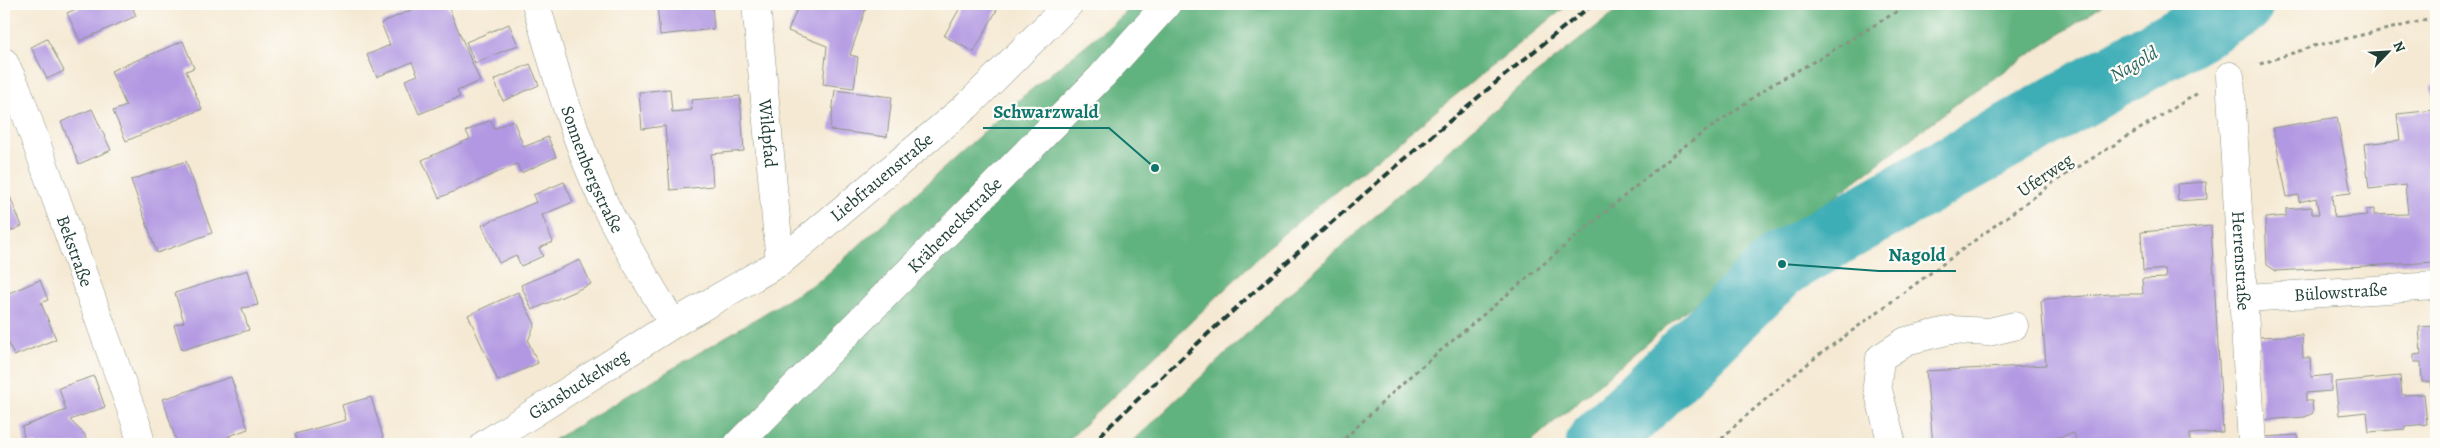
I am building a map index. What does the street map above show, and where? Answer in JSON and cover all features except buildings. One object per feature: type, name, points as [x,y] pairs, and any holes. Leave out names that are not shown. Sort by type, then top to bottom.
[{"type":"street","name":"Sonnenbergstraße","points":[[536,4],[556,73],[579,140],[605,204],[673,324]]},
{"type":"street","name":"Wildpfad","points":[[756,4],[780,262]]},
{"type":"street","name":"Liebfrauenstraße","points":[[673,324],[780,262],[968,105],[1069,4]]},
{"type":"street","name":"Kräheneckstraße","points":[[738,444],[1102,76],[1167,4]]},
{"type":"street","name":"Bekstraße","points":[[4,62],[17,89],[136,422],[141,444]]},
{"type":"street","name":"Herrenstraße","points":[[2230,76],[2245,298],[2252,444]]},
{"type":"street","name":"Bülowstraße","points":[[2245,298],[2436,286]]},
{"type":"street","name":"Gänsbuckelweg","points":[[485,444],[673,324]]},
{"type":"street","points":[[1892,444],[1877,386],[1880,358],[1906,341],[1951,330],[1989,332],[2014,326]]},
{"type":"path","points":[[1338,444],[1408,378],[1679,150],[1771,85],[1822,57],[1909,4]]},
{"type":"path","name":"Uferweg","points":[[1716,444],[1740,421],[1811,362],[2054,182],[2137,132],[2182,101],[2230,76],[2264,62],[2314,46],[2436,18]]},
{"type":"green space","points":[[1136,4],[1569,4],[1278,238],[1064,444],[547,444],[822,279],[1021,98]]},
{"type":"green space","points":[[1625,4],[2105,4],[1960,101],[1676,318],[1528,444],[1130,444],[1307,277],[1521,86]]},
{"type":"waterway","name":"Nagold","points":[[1598,444],[1782,264],[2241,4]]},
{"type":"railway","points":[[1091,444],[1274,273],[1464,109],[1593,4]]},
{"type":"place","name":"Schwarzwald","points":[[1155,168]]},
{"type":"place","name":"Nagold","points":[[1782,264]]}]
